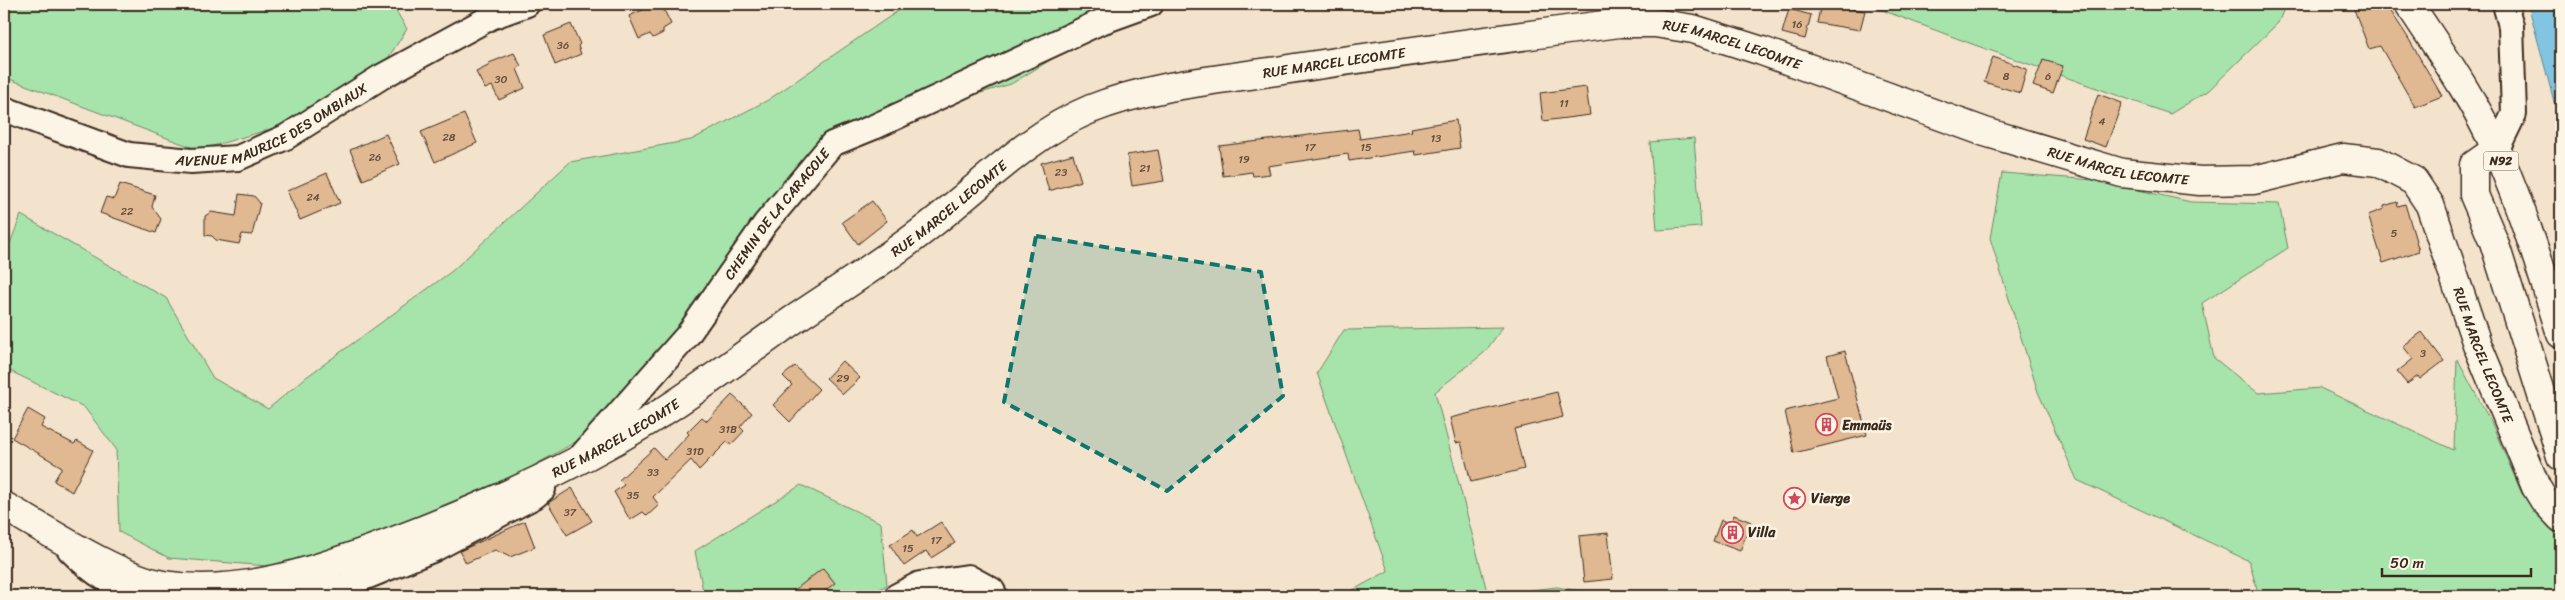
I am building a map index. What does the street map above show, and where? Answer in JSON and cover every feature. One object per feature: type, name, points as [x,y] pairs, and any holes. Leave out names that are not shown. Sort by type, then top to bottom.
[{"type":"street","name":"AVENUE MAURICE DES OMBIAUX","points":[[4,109],[130,155],[191,161],[238,158],[286,137],[381,78],[491,17],[527,4]]},
{"type":"street","name":"CHEMIN DE LA CARACOLE","points":[[299,596],[343,591],[432,550],[535,496],[576,461],[687,336],[765,224],[832,144],[874,128],[1098,23],[1151,4]]},
{"type":"street","name":"N92","points":[[2409,4],[2466,92],[2497,150],[2535,247],[2561,334]]},
{"type":"street","points":[[2505,4],[2511,26],[2514,114],[2497,150],[2474,165],[2474,196],[2494,242],[2561,456]]},
{"type":"street","name":"RUE MARCEL LECOMTE","points":[[4,506],[119,570],[159,584],[198,588],[254,584],[308,572],[424,530],[499,499],[620,438],[688,394],[925,229],[1023,150],[1054,128],[1089,110],[1126,98],[1221,79],[1619,23],[1656,23],[1693,29],[1762,51],[1985,132],[2122,173],[2200,181],[2254,180],[2343,158],[2378,162],[2414,181],[2430,205],[2477,344],[2536,487],[2544,500],[2561,518]]},
{"type":"street","points":[[54,534],[93,573],[122,588],[147,596]]},
{"type":"street","points":[[897,596],[920,584],[968,578],[992,590],[995,596]]},
{"type":"highlighted area","points":[[1036,236],[1261,272],[1283,396],[1167,491],[1004,402]]},
{"type":"green space","points":[[4,4],[392,4],[407,29],[386,61],[291,123],[199,150],[4,77]]},
{"type":"green space","points":[[908,4],[1142,4],[1011,84],[941,105],[847,145],[598,429],[521,473],[292,568],[169,558],[119,532],[116,449],[84,407],[4,368],[4,259],[21,215],[166,298],[213,378],[268,409],[305,378],[452,271],[570,162],[691,140],[768,100]]},
{"type":"green space","points":[[1675,4],[1720,4],[1693,10]]},
{"type":"green space","points":[[1866,4],[2286,4],[2278,23],[2208,91],[2170,114],[1972,44]]},
{"type":"green space","points":[[1694,138],[1701,227],[1657,230],[1650,142]]},
{"type":"green space","points":[[2002,173],[2094,180],[2191,202],[2279,204],[2288,248],[2202,303],[2214,358],[2258,393],[2320,388],[2454,450],[2457,359],[2492,424],[2522,494],[2561,523],[2561,596],[2259,596],[2249,561],[2077,480],[2038,392],[1990,238]]},
{"type":"green space","points":[[1503,327],[1485,352],[1435,392],[1488,595],[1557,587],[1607,596],[1354,596],[1353,590],[1388,571],[1317,373],[1344,330]]},
{"type":"green space","points":[[801,485],[881,523],[887,585],[867,596],[704,596],[695,551]]},
{"type":"water","points":[[2528,4],[2561,4],[2561,128]]},
{"type":"building","points":[[656,4],[661,4],[671,24],[663,29],[663,33],[653,38],[650,34],[639,39],[629,16]]},
{"type":"building","points":[[1821,4],[1865,11],[1860,30],[1817,23]]},
{"type":"building","points":[[2352,4],[2386,4],[2442,96],[2415,107],[2380,46],[2369,49]]},
{"type":"building","points":[[1789,9],[1811,15],[1805,39],[1782,33]]},
{"type":"building","points":[[571,24],[580,44],[578,46],[581,54],[555,65],[544,35]]},
{"type":"building","points":[[514,53],[521,66],[517,69],[525,88],[499,100],[492,86],[485,89],[476,72],[490,65],[489,63]]},
{"type":"building","points":[[1993,57],[2027,69],[2020,93],[1984,82]]},
{"type":"building","points":[[2043,60],[2063,66],[2053,93],[2033,86]]},
{"type":"building","points":[[1586,87],[1590,115],[1543,121],[1540,93]]},
{"type":"building","points":[[2098,94],[2122,103],[2106,147],[2083,139]]},
{"type":"building","points":[[464,114],[477,143],[435,162],[421,132]]},
{"type":"building","points":[[1456,120],[1460,148],[1416,155],[1415,151],[1349,161],[1348,154],[1268,166],[1270,174],[1253,176],[1252,172],[1223,176],[1219,146],[1358,129],[1360,139],[1412,131],[1411,128]]},
{"type":"building","points":[[386,134],[400,164],[363,180],[350,150]]},
{"type":"building","points":[[1158,150],[1164,181],[1132,186],[1127,155]]},
{"type":"building","points":[[1073,154],[1081,181],[1049,191],[1041,163]]},
{"type":"building","points":[[327,173],[340,203],[300,220],[287,191]]},
{"type":"building","points":[[120,184],[155,195],[152,207],[161,219],[156,233],[100,213],[106,197],[114,199]]},
{"type":"building","points":[[239,194],[254,196],[260,203],[252,235],[242,234],[239,244],[216,240],[212,236],[205,235],[205,216],[211,212],[236,216]]},
{"type":"building","points":[[872,201],[887,221],[858,244],[842,222]]},
{"type":"building","points":[[2397,202],[2398,206],[2405,204],[2419,251],[2383,263],[2368,215],[2384,209],[2384,206]]},
{"type":"building","points":[[2422,332],[2444,361],[2420,379],[2418,376],[2407,384],[2397,372],[2413,359],[2403,346]]},
{"type":"building","name":"Emmaüs","points":[[1845,351],[1867,435],[1794,453],[1785,411],[1838,398],[1827,356]]},
{"type":"building","points":[[842,361],[860,378],[843,394],[826,378]]},
{"type":"building","points":[[795,366],[819,389],[790,422],[773,405],[792,385],[783,376]]},
{"type":"building","points":[[1557,392],[1563,417],[1514,429],[1524,469],[1471,482],[1461,442],[1456,443],[1450,418]]},
{"type":"building","points":[[732,395],[752,413],[740,427],[744,431],[731,445],[727,442],[699,470],[691,460],[653,497],[659,505],[647,516],[643,512],[630,520],[614,492],[624,485],[619,480],[654,448],[665,460],[689,434],[687,432],[702,417],[707,421]]},
{"type":"building","points":[[28,409],[45,419],[41,427],[74,444],[77,441],[93,450],[72,492],[54,481],[62,467],[12,438]]},
{"type":"building","points":[[572,488],[592,521],[567,535],[548,503]]},
{"type":"building","name":"Villa","points":[[1734,515],[1751,522],[1740,551],[1713,541],[1721,520],[1731,523]]},
{"type":"building","points":[[525,521],[535,547],[510,557],[495,550],[466,563],[460,551]]},
{"type":"building","points":[[941,522],[955,543],[931,558],[926,551],[904,566],[890,545],[913,530],[917,537]]},
{"type":"building","points":[[1608,533],[1613,579],[1584,582],[1579,536]]},
{"type":"building","points":[[823,568],[835,583],[818,596],[787,596]]},
{"type":"place","name":"Emmaüs","points":[[1826,425]]},
{"type":"place","name":"Vierge","points":[[1795,498]]},
{"type":"place","name":"Villa","points":[[1732,532]]}]
